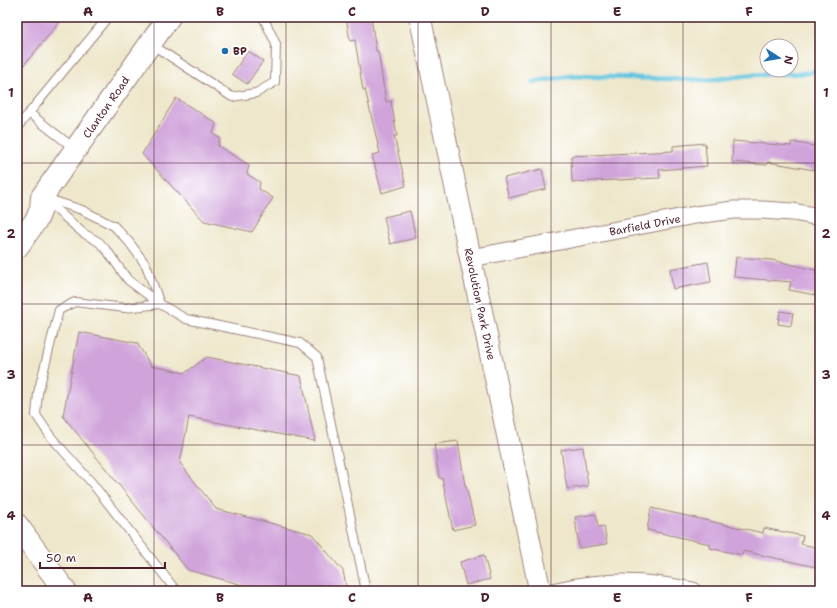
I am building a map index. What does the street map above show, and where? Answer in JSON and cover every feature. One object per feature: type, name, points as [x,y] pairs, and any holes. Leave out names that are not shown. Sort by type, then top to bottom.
[{"type":"main road","name":"Clanton Road","points":[[17,220],[32,202],[42,197],[169,17]]},
{"type":"main road","name":"Clanton Road","points":[[17,247],[37,219],[41,209],[42,197]]},
{"type":"main road","points":[[17,525],[65,591]]},
{"type":"street","name":"Revolution Park Drive","points":[[420,17],[540,591]]},
{"type":"street","name":"Barfield Drive","points":[[471,258],[695,215],[726,211],[762,210],[793,212],[820,217]]},
{"type":"street","points":[[557,591],[604,584],[639,583],[693,591]]},
{"type":"lane","points":[[17,128],[108,17]]},
{"type":"lane","points":[[150,44],[232,97],[256,93],[275,82],[276,44],[263,17]]},
{"type":"lane","points":[[29,113],[76,149]]},
{"type":"lane","points":[[42,197],[82,210],[114,226],[129,242],[146,265],[160,304]]},
{"type":"lane","points":[[42,197],[83,233],[99,242],[128,280],[160,304],[186,319],[300,343],[317,357],[366,591]]},
{"type":"lane","points":[[160,304],[125,308],[74,302],[59,310],[38,393],[36,415],[51,437],[92,483],[174,588],[178,591]]},
{"type":"building","points":[[17,17],[64,17],[17,73]]},
{"type":"building","points":[[346,17],[371,17],[386,102],[391,101],[397,136],[394,136],[406,186],[382,193],[372,155],[380,153],[365,89],[363,90],[355,40],[350,41]]},
{"type":"building","points":[[248,51],[263,61],[247,84],[232,74]]},
{"type":"building","points":[[176,98],[216,123],[213,134],[220,138],[218,146],[249,165],[247,174],[260,182],[259,189],[273,198],[252,232],[204,221],[142,154]]},
{"type":"building","points":[[733,141],[791,146],[791,142],[820,147],[820,171],[768,162],[767,165],[732,162]]},
{"type":"building","points":[[705,143],[707,166],[659,170],[660,178],[572,182],[571,156],[673,151],[673,146]]},
{"type":"building","points":[[542,169],[546,189],[509,198],[504,178]]},
{"type":"building","points":[[410,211],[416,238],[390,244],[384,217]]},
{"type":"building","points":[[736,257],[772,260],[820,271],[820,296],[789,290],[791,282],[734,277]]},
{"type":"building","points":[[708,262],[711,282],[673,289],[670,269]]},
{"type":"building","points":[[780,311],[793,313],[791,326],[778,324]]},
{"type":"building","points":[[79,332],[137,343],[151,366],[185,373],[207,357],[301,376],[315,441],[189,417],[180,463],[216,509],[312,534],[343,571],[347,591],[253,591],[250,587],[188,570],[63,416]]},
{"type":"building","points":[[458,441],[465,486],[475,525],[453,530],[442,478],[439,478],[434,444]]},
{"type":"building","points":[[583,447],[588,486],[567,489],[561,450]]},
{"type":"building","points":[[651,508],[763,533],[764,528],[803,536],[801,544],[820,548],[820,568],[743,551],[742,555],[710,548],[710,544],[647,530]]},
{"type":"building","points":[[596,514],[598,527],[604,526],[607,544],[579,548],[575,517]]},
{"type":"building","points":[[484,555],[490,579],[466,585],[460,562]]},
{"type":"waterway","points":[[533,82],[571,76],[711,80],[748,75],[809,73],[820,69]]},
{"type":"place","name":"BP","points":[[225,51]]}]
